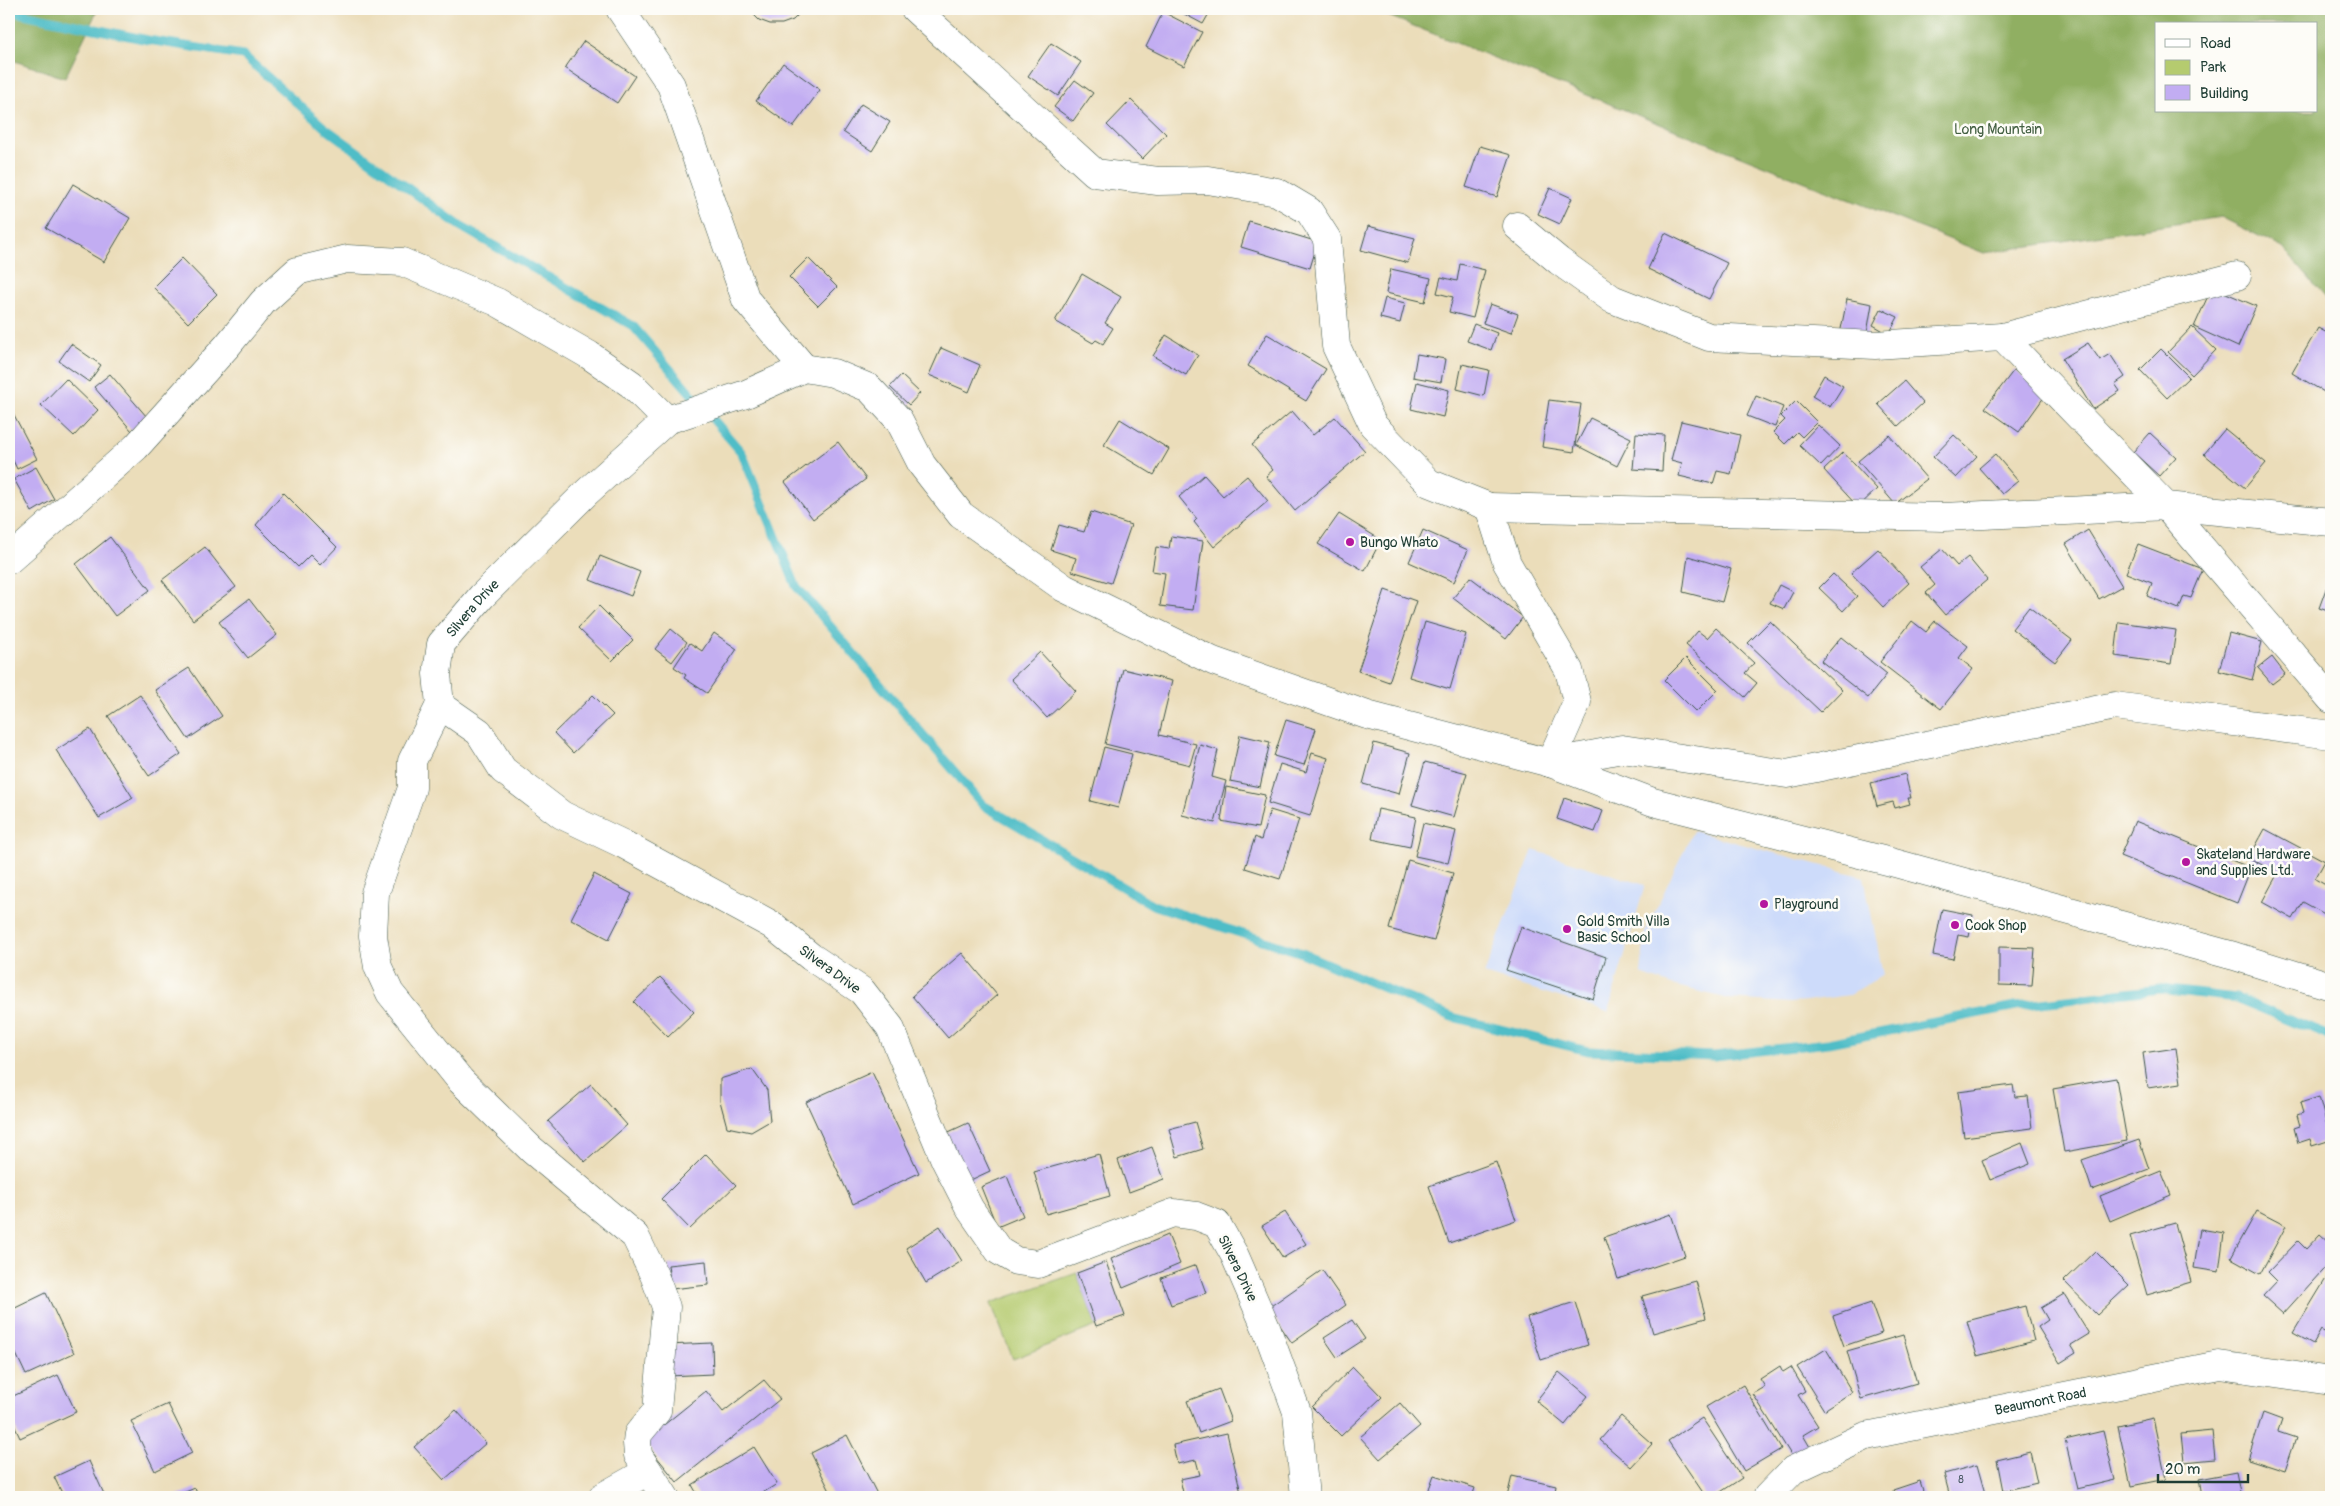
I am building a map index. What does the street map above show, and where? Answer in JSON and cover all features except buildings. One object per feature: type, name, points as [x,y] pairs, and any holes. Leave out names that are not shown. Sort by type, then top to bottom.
[{"type":"street","points":[[620,9],[670,85],[746,300],[804,368]]},
{"type":"street","points":[[915,9],[1094,173],[1158,181],[1216,181],[1277,192],[1309,212],[1327,239],[1336,346],[1373,425],[1429,483],[1489,507],[1944,517],[2166,506],[2331,522]]},
{"type":"street","points":[[1517,226],[1559,261],[1612,300],[1709,337],[1875,345],[2002,337],[2237,276]]},
{"type":"street","points":[[9,560],[136,447],[227,346],[263,302],[298,271],[347,259],[402,262],[497,302],[589,355],[631,384],[667,420],[746,394],[804,368],[833,373],[869,388],[899,420],[922,465],[961,515],[1064,588],[1213,661],[1367,715],[1550,763],[1653,802],[1891,862],[2234,956],[2331,986]]},
{"type":"street","points":[[2002,337],[2166,506],[2331,699]]},
{"type":"street","name":"Silvera Drive","points":[[667,420],[587,492],[482,596],[441,644],[437,674],[440,705],[478,732],[504,770],[562,815],[623,844],[772,925],[811,957],[862,991],[890,1027],[945,1160],[970,1210],[999,1251],[1016,1261],[1038,1264],[1173,1214],[1196,1216],[1217,1224],[1234,1256],[1267,1330],[1297,1412],[1306,1497]]},
{"type":"street","points":[[1489,507],[1507,562],[1568,670],[1577,702],[1550,763]]},
{"type":"street","points":[[440,705],[412,761],[412,788],[374,893],[373,936],[378,967],[390,994],[460,1080],[532,1150],[635,1236],[654,1275],[666,1307],[657,1411],[638,1434],[637,1443],[638,1455],[665,1497]]},
{"type":"street","points":[[1550,763],[1622,749],[1787,774],[2115,706],[2331,735]]},
{"type":"street","name":"Beaumont Road","points":[[1767,1497],[1793,1470],[1866,1436],[2219,1365],[2331,1381]]},
{"type":"street","points":[[602,1497],[648,1471]]},
{"type":"shaded area","name":"Playground","points":[[1693,831],[1864,877],[1883,975],[1849,995],[1791,1003],[1730,999],[1672,985],[1641,974],[1645,932]]},
{"type":"shaded area","name":"Gold Smith Villa Basic School","points":[[1533,850],[1645,885],[1608,1012],[1484,974]]},
{"type":"green space","points":[[9,9],[98,9],[65,78],[9,59]]},
{"type":"green space","name":"Long Mountain","points":[[1371,9],[2331,9],[2331,304],[2283,248],[2221,217],[1984,253]]},
{"type":"green space","points":[[1077,1273],[1096,1326],[1013,1359],[991,1303]]},
{"type":"waterway","points":[[9,11],[148,40],[243,55],[325,128],[460,226],[633,326],[742,453],[796,586],[983,805],[1153,905],[1302,953],[1452,1017],[1588,1051],[1714,1056],[1828,1043],[2016,1006],[2160,989],[2236,998],[2331,1037]]},
{"type":"place","name":"Bungo Whato","points":[[1350,542]]},
{"type":"place","name":"Skateland Hardware and Supplies Ltd.","points":[[2186,862]]},
{"type":"place","name":"Playground","points":[[1764,904]]},
{"type":"place","name":"Cook Shop","points":[[1955,925]]},
{"type":"place","name":"Gold Smith Villa Basic School","points":[[1567,929]]}]
